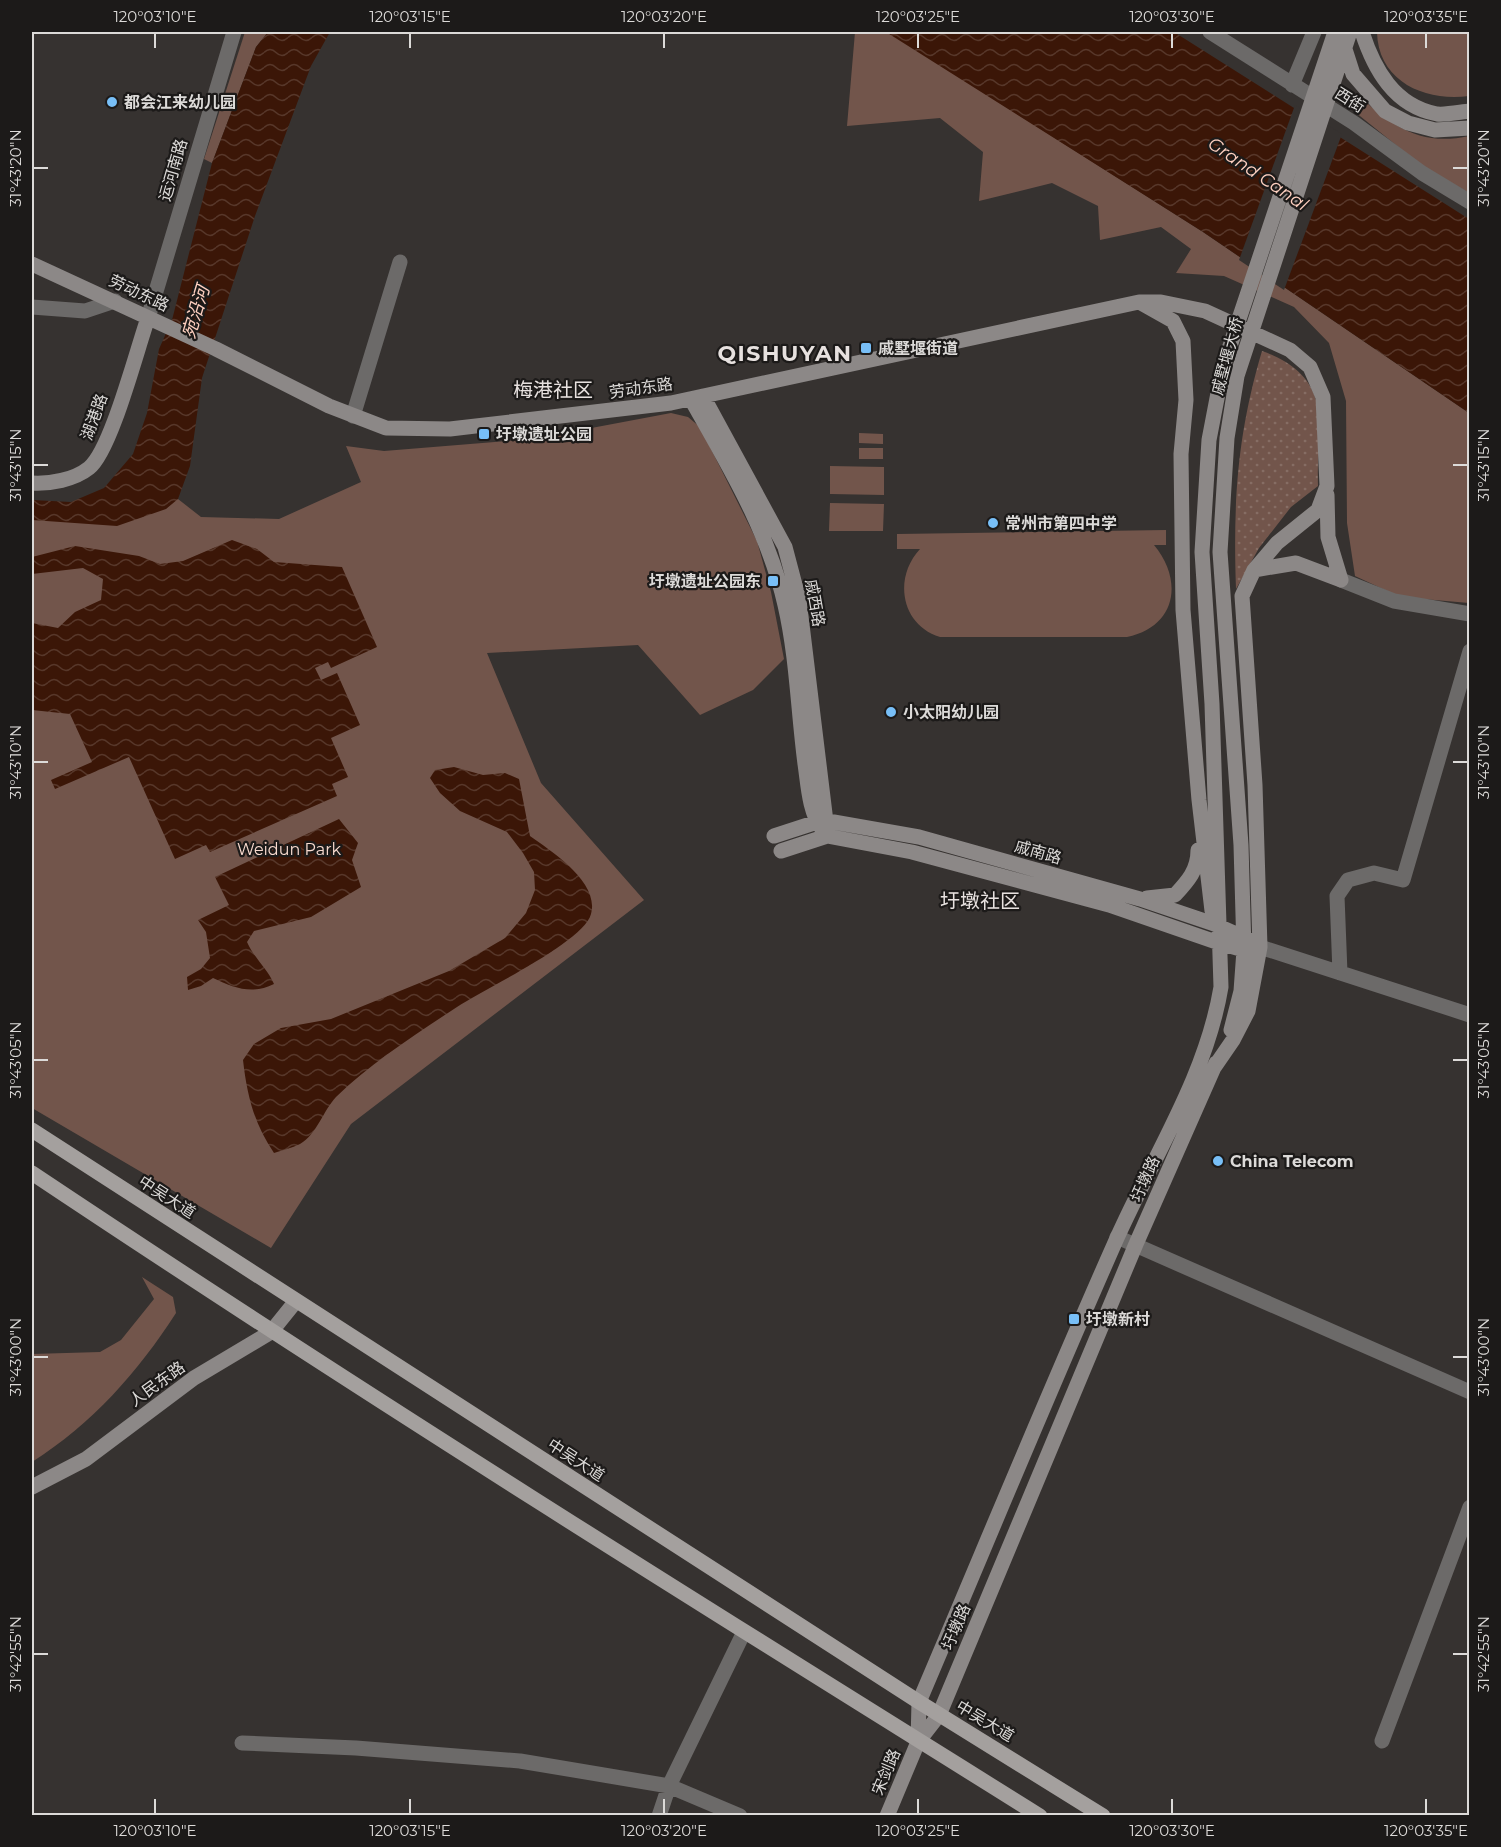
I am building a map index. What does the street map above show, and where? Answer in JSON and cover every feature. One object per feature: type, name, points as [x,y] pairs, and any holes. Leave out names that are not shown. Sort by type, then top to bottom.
[{"type":"main road","name":"戚墅堰大桥","points":[[1212,704],[1202,552],[1209,440],[1223,367],[1335,32]]},
{"type":"main road","points":[[1340,32],[1353,74],[1385,111],[1408,123],[1435,130],[1470,128]]},
{"type":"main road","name":"戚墅堰大桥","points":[[1231,705],[1220,552],[1227,438],[1237,376],[1350,32]]},
{"type":"main road","points":[[1362,32],[1381,76],[1399,98],[1437,114],[1470,111]]},
{"type":"main road","name":"劳动东路","points":[[32,264],[216,349],[329,406],[386,428],[450,429],[697,397],[1138,302],[1161,302],[1205,311],[1290,350],[1310,367],[1323,397],[1328,537],[1341,580]]},
{"type":"main road","points":[[1138,302],[1173,321],[1183,341],[1186,400],[1181,454],[1183,610],[1207,887],[1218,932]]},
{"type":"main road","name":"湖港路","points":[[32,483],[48,484],[71,477],[89,468],[104,449],[148,318]]},
{"type":"main road","name":"戚西路","points":[[697,397],[770,552],[785,605],[793,654],[808,787],[824,826]]},
{"type":"main road","points":[[1211,1072],[1233,1040],[1248,1011],[1260,947],[1254,785],[1242,596],[1254,570],[1277,543],[1318,510],[1327,486]]},
{"type":"main road","points":[[1254,570],[1296,563],[1341,580]]},
{"type":"main road","name":"圩墩路","points":[[918,1742],[919,1702],[1118,1237],[1201,1063],[1212,1033],[1221,987],[1212,704]]},
{"type":"main road","name":"圩墩路","points":[[918,1742],[939,1715],[1136,1244],[1229,1036],[1237,1008],[1244,943],[1231,705]]},
{"type":"main road","points":[[1140,899],[1175,895],[1192,876],[1198,861],[1199,800],[1212,731]]},
{"type":"main road","name":"戚南路","points":[[774,836],[824,826],[919,837],[1140,899],[1244,943],[1260,947]]},
{"type":"main road","name":"戚南路","points":[[781,851],[824,826],[1108,905],[1218,932]]},
{"type":"main road","name":"中吴大道","points":[[32,1130],[939,1715],[1103,1815]]},
{"type":"main road","points":[[32,1173],[271,1332],[918,1742],[1040,1815]]},
{"type":"main road","name":"人民东路","points":[[32,1487],[86,1459],[194,1378],[271,1332],[296,1301]]},
{"type":"main road","name":"宋剑路","points":[[887,1815],[918,1742]]},
{"type":"street","name":"运河南路","points":[[148,318],[234,32]]},
{"type":"street","name":"西街","points":[[1210,32],[1353,123],[1422,173],[1470,202]]},
{"type":"street","points":[[1292,85],[1314,32]]},
{"type":"street","points":[[353,416],[400,262]]},
{"type":"street","points":[[32,307],[85,311],[115,302]]},
{"type":"street","points":[[1341,580],[1394,601],[1470,614]]},
{"type":"street","points":[[1340,973],[1337,896],[1348,880],[1374,873],[1403,880],[1470,651]]},
{"type":"street","points":[[1260,947],[1470,1015]]},
{"type":"street","points":[[1118,1237],[1470,1392]]},
{"type":"street","points":[[1382,1741],[1470,1507]]},
{"type":"street","points":[[658,1815],[669,1786],[744,1632]]},
{"type":"street","points":[[242,1743],[356,1748],[520,1761],[669,1786],[740,1815]]},
{"type":"green space","points":[[245,32],[268,32],[256,47],[212,163],[204,159]]},
{"type":"green space","points":[[855,32],[886,32],[893,35],[1203,232],[1469,413],[1469,603],[1400,597],[1355,576],[1347,523],[1346,401],[1329,343],[1294,307],[1224,276],[1176,273],[1191,249],[1161,227],[1100,240],[1098,206],[1052,183],[979,201],[983,152],[940,118],[847,126]]},
{"type":"green space","points":[[1377,32],[1469,32],[1469,96],[1437,96],[1407,85],[1395,76],[1386,64],[1379,49]]},
{"type":"green space","points":[[1356,93],[1381,115],[1407,131],[1435,138],[1451,139],[1469,136],[1469,193],[1422,166],[1350,108]]},
{"type":"green space","points":[[1262,351],[1279,358],[1295,369],[1308,382],[1313,391],[1318,418],[1318,486],[1291,507],[1259,548],[1236,589],[1235,527],[1238,469],[1247,412]]},
{"type":"green space","name":"Weidun Park","points":[[671,413],[688,417],[700,427],[757,541],[771,592],[784,659],[753,690],[700,715],[638,645],[487,653],[541,783],[644,900],[351,1124],[271,1248],[32,1108],[32,507],[118,508],[151,469],[178,499],[201,517],[279,519],[361,482],[346,446],[384,451],[533,439]]},
{"type":"green space","points":[[859,433],[883,434],[883,444],[859,443]]},
{"type":"green space","points":[[859,448],[883,448],[883,459],[859,459]]},
{"type":"green space","points":[[830,466],[884,467],[884,495],[830,494]]},
{"type":"green space","points":[[830,503],[884,504],[883,531],[829,531]]},
{"type":"green space","points":[[1166,530],[1166,545],[1154,545],[1169,573],[1172,587],[1170,601],[1165,613],[1156,623],[1143,632],[1127,637],[940,637],[927,631],[917,622],[909,612],[905,599],[906,573],[920,549],[897,549],[897,534]]},
{"type":"green space","points":[[142,1277],[173,1297],[176,1313],[130,1376],[94,1414],[32,1462],[32,1354],[100,1352],[121,1340],[154,1299]]},
{"type":"water","name":"宛沿河","points":[[268,32],[330,32],[311,66],[255,216],[202,378],[190,466],[178,499],[166,509],[117,526],[32,520],[32,500],[71,502],[104,488],[133,454],[147,413],[159,349],[172,320],[212,163],[256,47]]},
{"type":"water","name":"Grand Canal","points":[[886,32],[1174,32],[1469,219],[1469,413],[1203,232]]},
{"type":"water","points":[[232,540],[257,549],[274,562],[342,567],[377,647],[331,668],[328,662],[315,668],[321,680],[337,673],[360,725],[331,738],[348,777],[332,784],[337,796],[210,852],[206,845],[175,859],[129,757],[55,789],[51,780],[92,762],[70,714],[32,710],[32,623],[58,628],[75,612],[101,600],[103,579],[83,568],[32,574],[32,557],[75,546],[139,556],[160,564],[183,561]]},
{"type":"water","points":[[454,767],[483,775],[505,773],[519,779],[530,836],[561,859],[581,879],[592,902],[591,914],[571,938],[553,951],[457,1007],[379,1061],[336,1097],[306,1140],[274,1153],[256,1120],[247,1085],[243,1060],[254,1044],[281,1028],[331,1019],[449,971],[505,938],[526,913],[535,890],[534,872],[523,853],[507,832],[460,811],[440,793],[430,778],[435,770]]},
{"type":"water","points":[[339,819],[358,843],[352,860],[361,887],[311,917],[254,931],[247,942],[274,984],[251,990],[228,985],[213,978],[201,986],[188,990],[187,977],[201,969],[210,958],[206,932],[198,920],[229,905],[215,877]]},
{"type":"pier","points":[[1295,105],[1342,134],[1284,290],[1239,260]]},
{"type":"place","name":"都会江来幼儿园","points":[[112,102]]},
{"type":"place","name":"戚墅堰街道","points":[[866,348]]},
{"type":"place","name":"圩墩遗址公园","points":[[484,434]]},
{"type":"place","name":"常州市第四中学","points":[[993,523]]},
{"type":"place","name":"圩墩遗址公园东","points":[[773,581]]},
{"type":"place","name":"小太阳幼儿园","points":[[891,712]]},
{"type":"place","name":"China Telecom","points":[[1218,1161]]},
{"type":"place","name":"圩墩新村","points":[[1074,1319]]},
{"type":"district","name":"QISHUYAN","points":[[785,353]]},
{"type":"district","name":"梅港社区","points":[[553,390]]},
{"type":"district","name":"圩墩社区","points":[[980,901]]}]
